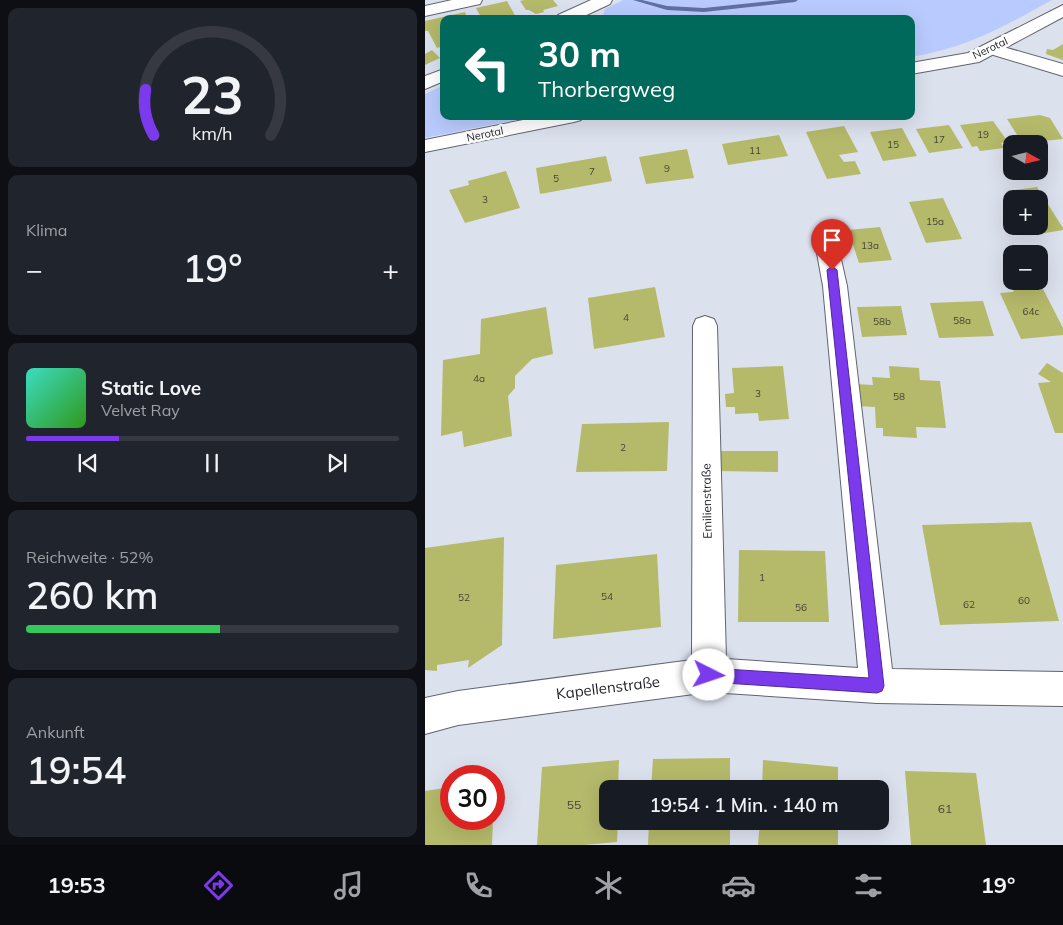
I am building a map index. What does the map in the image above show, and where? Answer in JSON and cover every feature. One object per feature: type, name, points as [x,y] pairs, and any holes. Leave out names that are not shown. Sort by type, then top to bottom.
[{"type":"street","points":[[425,11],[474,0]]},
{"type":"street","points":[[572,15],[604,0]]},
{"type":"street","name":"Nerotal","points":[[915,68],[959,61],[993,49],[1063,10]]},
{"type":"street","points":[[993,49],[1063,70]]},
{"type":"street","points":[[425,83],[440,76]]},
{"type":"street","name":"Nerotal","points":[[425,146],[554,120]]},
{"type":"street","points":[[825,237],[835,286],[877,686]]},
{"type":"street","name":"Emilienstraße","points":[[705,326],[709,675]]},
{"type":"street","name":"Kapellenstraße","points":[[425,716],[458,708],[709,675],[877,686],[1063,689]]},
{"type":"shaded area","points":[[623,0],[1052,0],[1001,27],[967,42],[915,56],[915,15],[603,15],[605,9]]},
{"type":"shaded area","points":[[440,87],[440,120],[515,120],[425,138],[425,94]]},
{"type":"building","points":[[553,0],[558,6],[536,14],[526,10],[520,1]]},
{"type":"building","points":[[507,1],[515,15],[480,15],[476,8]]},
{"type":"building","points":[[465,12],[466,15],[452,15]]},
{"type":"building","points":[[440,18],[440,47],[437,48],[428,31],[425,31],[425,21]]},
{"type":"building","points":[[1063,44],[1063,60],[1046,54],[1047,49],[1053,50]]},
{"type":"building","points":[[432,50],[440,58],[425,65],[425,54]]},
{"type":"building","points":[[1040,115],[1050,118],[1063,139],[1048,140],[1048,135],[1017,135],[1007,119]]},
{"type":"building","points":[[993,121],[1003,135],[1003,143],[1001,143],[1003,148],[980,151],[977,146],[972,147],[960,125]]},
{"type":"building","points":[[949,125],[963,148],[929,153],[916,129]]},
{"type":"building","points":[[844,126],[858,152],[839,155],[844,162],[855,161],[861,174],[827,179],[806,132]]},
{"type":"building","points":[[902,128],[917,156],[883,161],[870,132]]},
{"type":"building","points":[[779,135],[788,156],[728,165],[722,144]]},
{"type":"building","points":[[687,149],[694,178],[646,184],[639,157]]},
{"type":"building","points":[[606,156],[612,181],[540,194],[536,168]]},
{"type":"building","points":[[506,171],[520,208],[465,223],[449,190],[469,185],[468,181]]},
{"type":"building","points":[[1037,187],[1039,190],[1014,190]]},
{"type":"building","points":[[943,198],[962,239],[926,243],[909,202]]},
{"type":"building","points":[[1048,204],[1063,228],[1063,230],[1048,233]]},
{"type":"building","points":[[880,227],[892,260],[859,263],[848,230]]},
{"type":"building","points":[[655,287],[665,337],[594,349],[588,298]]},
{"type":"building","points":[[1014,290],[1044,290],[1063,328],[1063,335],[1021,339],[1000,293],[1013,292]]},
{"type":"building","points":[[983,301],[994,336],[939,338],[930,303]]},
{"type":"building","points":[[901,306],[907,335],[862,337],[857,307]]},
{"type":"building","points":[[546,307],[553,354],[532,359],[515,376],[515,388],[508,396],[512,436],[464,447],[462,431],[441,436],[443,360],[480,354],[481,319]]},
{"type":"building","points":[[1047,363],[1063,373],[1063,433],[1055,433],[1038,383],[1051,382],[1038,374]]},
{"type":"building","points":[[783,366],[789,419],[759,421],[758,413],[735,414],[735,407],[726,407],[725,394],[734,393],[732,368]]},
{"type":"building","points":[[889,366],[919,368],[920,380],[940,381],[946,428],[916,427],[917,438],[883,436],[883,428],[876,428],[875,407],[856,406],[855,384],[873,385],[872,377],[890,378]]},
{"type":"building","points":[[669,422],[667,471],[576,472],[582,424]]},
{"type":"building","points":[[715,451],[778,451],[778,472],[714,471]]},
{"type":"building","points":[[1031,522],[1059,621],[940,625],[922,525]]},
{"type":"building","points":[[504,537],[502,645],[468,668],[469,660],[437,665],[437,671],[425,670],[425,548]]},
{"type":"building","points":[[739,550],[825,551],[829,622],[738,622]]},
{"type":"building","points":[[657,554],[661,627],[553,639],[556,565]]},
{"type":"building","points":[[730,758],[730,780],[652,780],[653,759]]},
{"type":"building","points":[[619,760],[618,780],[599,780],[599,830],[618,830],[617,842],[584,845],[537,845],[542,767]]},
{"type":"building","points":[[763,760],[838,767],[838,780],[762,780]]},
{"type":"building","points":[[905,771],[976,773],[986,845],[911,845]]},
{"type":"building","points":[[440,789],[440,830],[493,830],[492,845],[425,845],[425,791]]},
{"type":"building","points":[[649,830],[730,830],[730,845],[648,845]]},
{"type":"building","points":[[759,830],[838,830],[838,845],[758,845]]},
{"type":"waterway","points":[[636,0],[667,8],[704,10],[795,0]]},
{"type":"route","points":[[709,675],[877,686],[832,270]]}]
